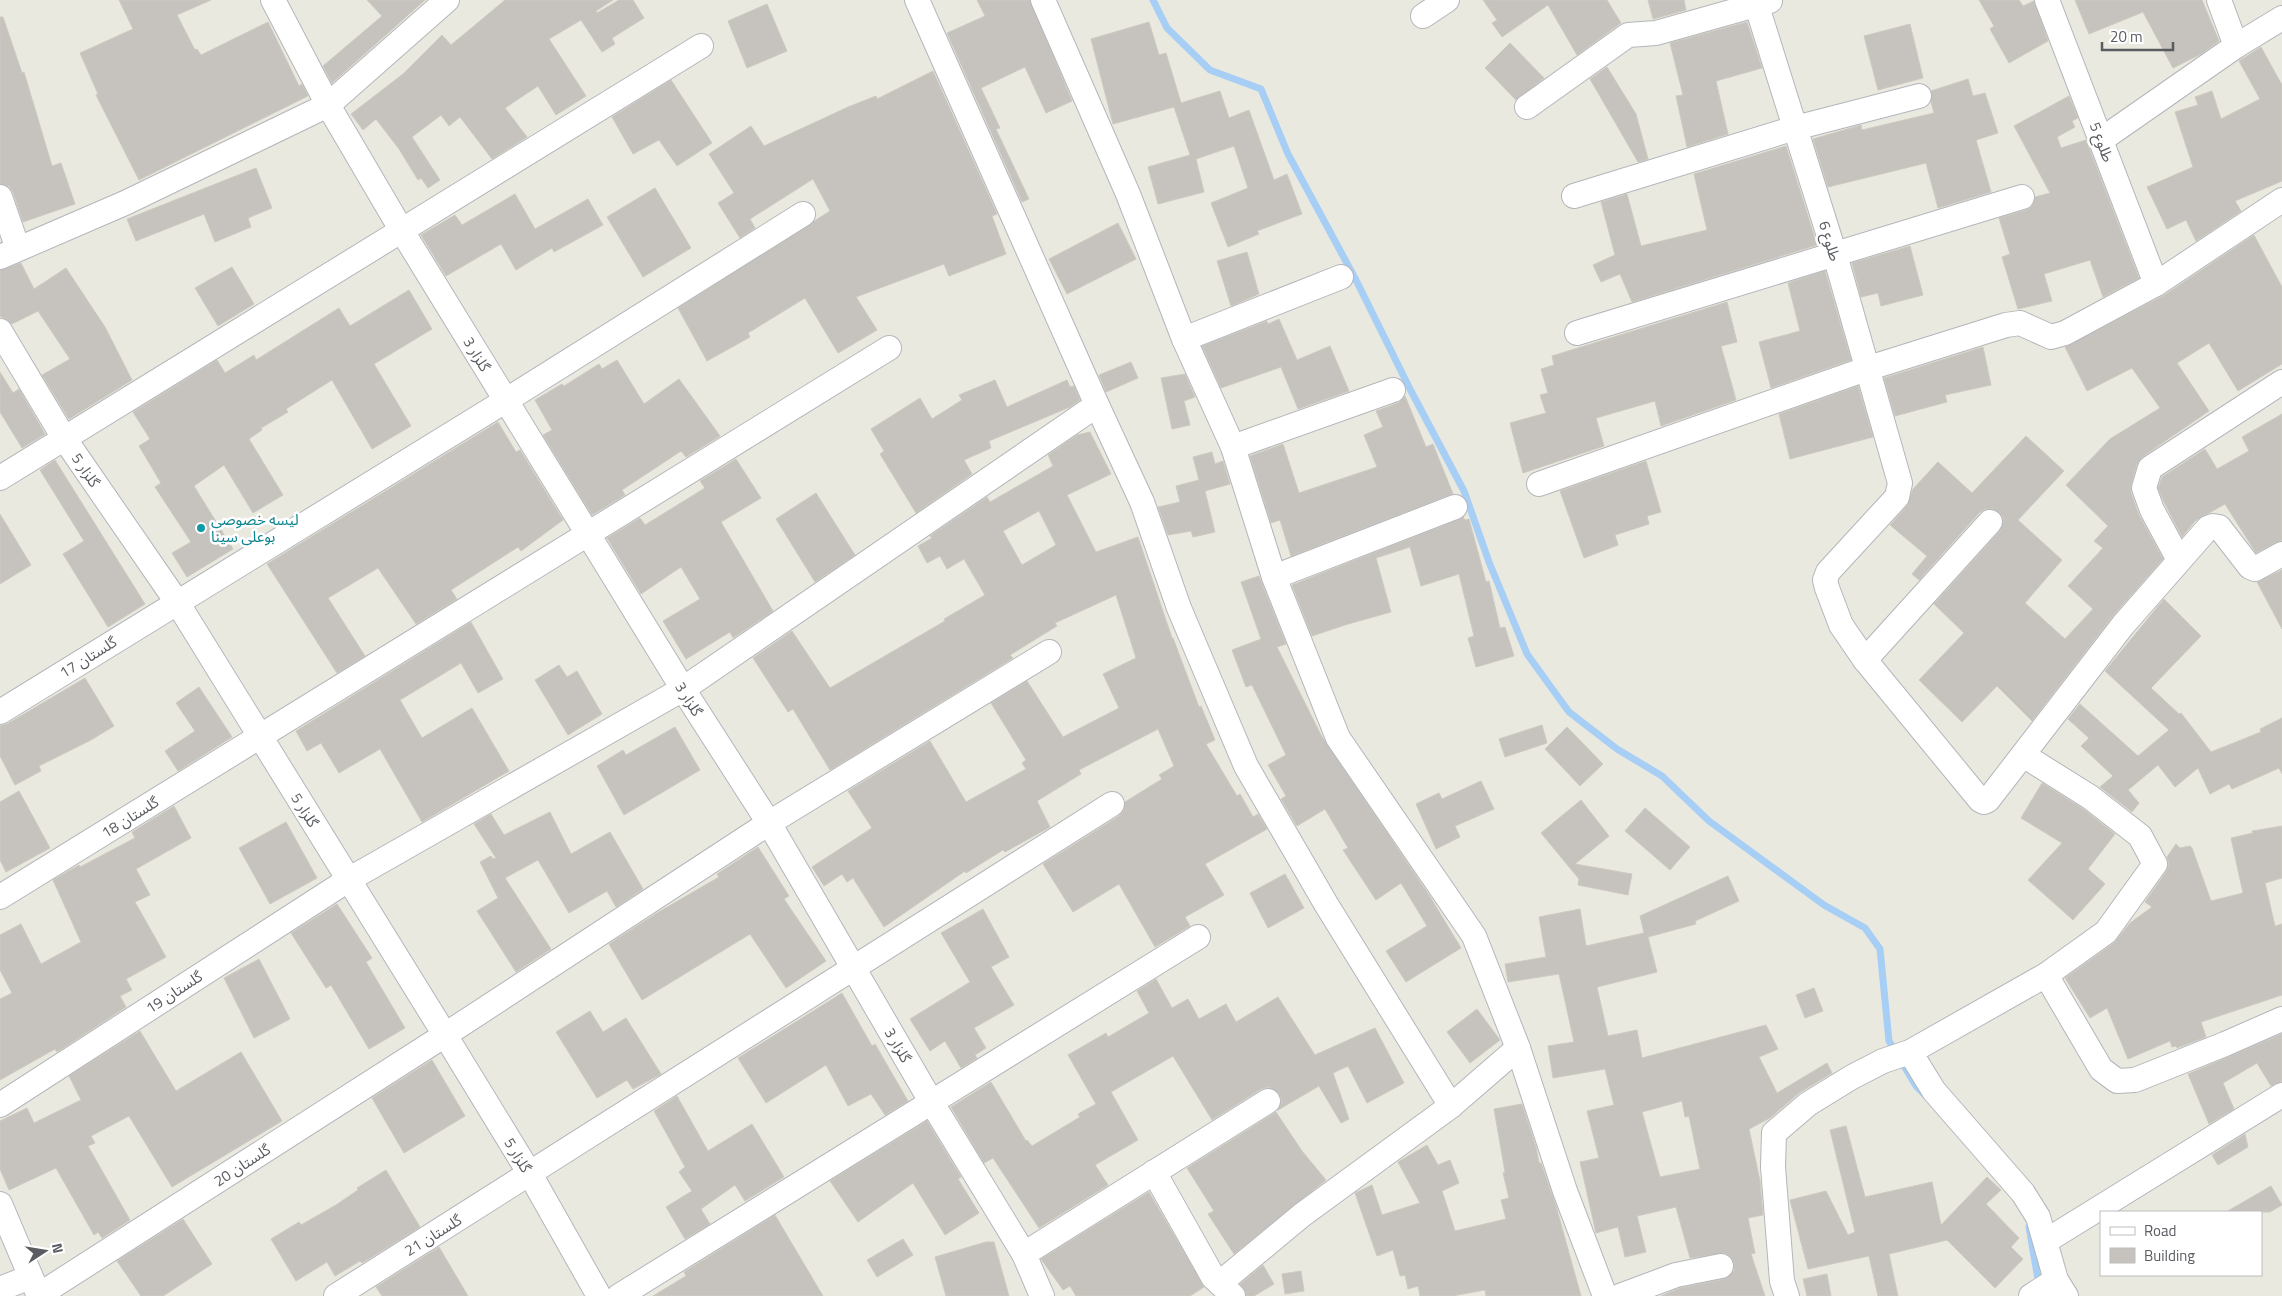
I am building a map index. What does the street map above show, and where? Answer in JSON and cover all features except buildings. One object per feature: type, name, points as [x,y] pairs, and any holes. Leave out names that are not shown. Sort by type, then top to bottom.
[{"type":"street","name":"گلزار 3","points":[[273,0],[328,105],[402,231],[683,689],[769,823],[932,1103],[1024,1254],[1042,1296]]},
{"type":"street","points":[[0,197],[9,253],[125,203],[328,105],[447,0]]},
{"type":"street","points":[[917,0],[1096,405],[1142,502],[1179,608],[1246,766],[1326,904],[1451,1106]]},
{"type":"street","points":[[1043,0],[1128,194],[1184,339],[1233,447],[1274,577],[1338,738],[1474,936],[1518,1048],[1565,1191],[1605,1296]]},
{"type":"street","points":[[1423,16],[1447,0]]},
{"type":"street","name":"طلوع 5","points":[[2047,0],[2156,284]]},
{"type":"street","points":[[2219,0],[2236,46]]},
{"type":"street","points":[[1527,106],[1628,34],[1656,33],[1761,2]]},
{"type":"street","name":"طلوع 6","points":[[1761,2],[1900,483],[1897,497],[1828,572],[1825,580],[1841,625],[1865,660]]},
{"type":"street","points":[[2101,140],[2236,46],[2282,18]]},
{"type":"street","points":[[0,478],[701,46]]},
{"type":"street","points":[[1574,196],[1796,128],[1919,96]]},
{"type":"street","points":[[1577,333],[2022,197]]},
{"type":"street","points":[[1538,484],[1868,368],[2020,323],[2051,337],[2065,333],[2156,284],[2282,200]]},
{"type":"street","name":"گلستان 17","points":[[0,712],[505,401],[803,214]]},
{"type":"street","points":[[1184,339],[1341,277]]},
{"type":"street","name":"گلزار 5","points":[[0,331],[64,438],[177,602],[530,1174],[599,1296]]},
{"type":"street","name":"گلستان 18","points":[[0,897],[889,348]]},
{"type":"street","points":[[2179,560],[2152,510],[2144,488],[2150,468],[2282,382]]},
{"type":"street","points":[[1233,447],[1393,390]]},
{"type":"street","name":"گلستان 19","points":[[0,1105],[348,880],[683,689],[1096,405]]},
{"type":"street","points":[[1274,577],[1455,507]]},
{"type":"street","points":[[1990,522],[1865,660],[1980,800],[1984,802],[1988,800],[2124,625],[2208,528],[2213,526],[2219,527],[2250,567],[2255,569],[2282,554]]},
{"type":"street","name":"گلستان 20","points":[[0,1289],[36,1289],[445,1035],[769,823],[1048,652]]},
{"type":"street","points":[[1787,1296],[1782,1281],[1773,1167],[1774,1133],[1808,1104],[1883,1061],[1910,1052],[2046,975],[2106,932],[2154,864],[2140,836],[2090,797],[2023,755]]},
{"type":"street","name":"گلستان 21","points":[[336,1296],[1112,804]]},
{"type":"street","points":[[619,1296],[1198,937]]},
{"type":"street","points":[[2046,975],[2101,1069],[2116,1081],[2135,1080],[2282,1019]]},
{"type":"street","points":[[1154,1172],[1213,1277],[1226,1290],[1302,1215],[1451,1106],[1518,1048]]},
{"type":"street","points":[[1910,1052],[1934,1091],[2023,1193],[2038,1218],[2061,1288],[2031,1296]]},
{"type":"street","points":[[2046,1241],[2282,1095]]},
{"type":"street","points":[[1024,1254],[1268,1101]]},
{"type":"street","points":[[0,1204],[36,1289]]},
{"type":"street","points":[[1620,1296],[1676,1276],[1721,1266]]},
{"type":"waterway","points":[[1153,0],[1167,28],[1210,70],[1261,89],[1288,154],[1356,280],[1411,391],[1464,491],[1489,562],[1527,654],[1569,712],[1617,749],[1662,776],[1709,821],[1824,905],[1865,928],[1880,949],[1889,1041],[1916,1086],[1924,1094]]},
{"type":"waterway","points":[[2029,1227],[2039,1285]]},
{"type":"place","name":"لیسه خصوصی بوعلی سینا","points":[[201,528]]}]
